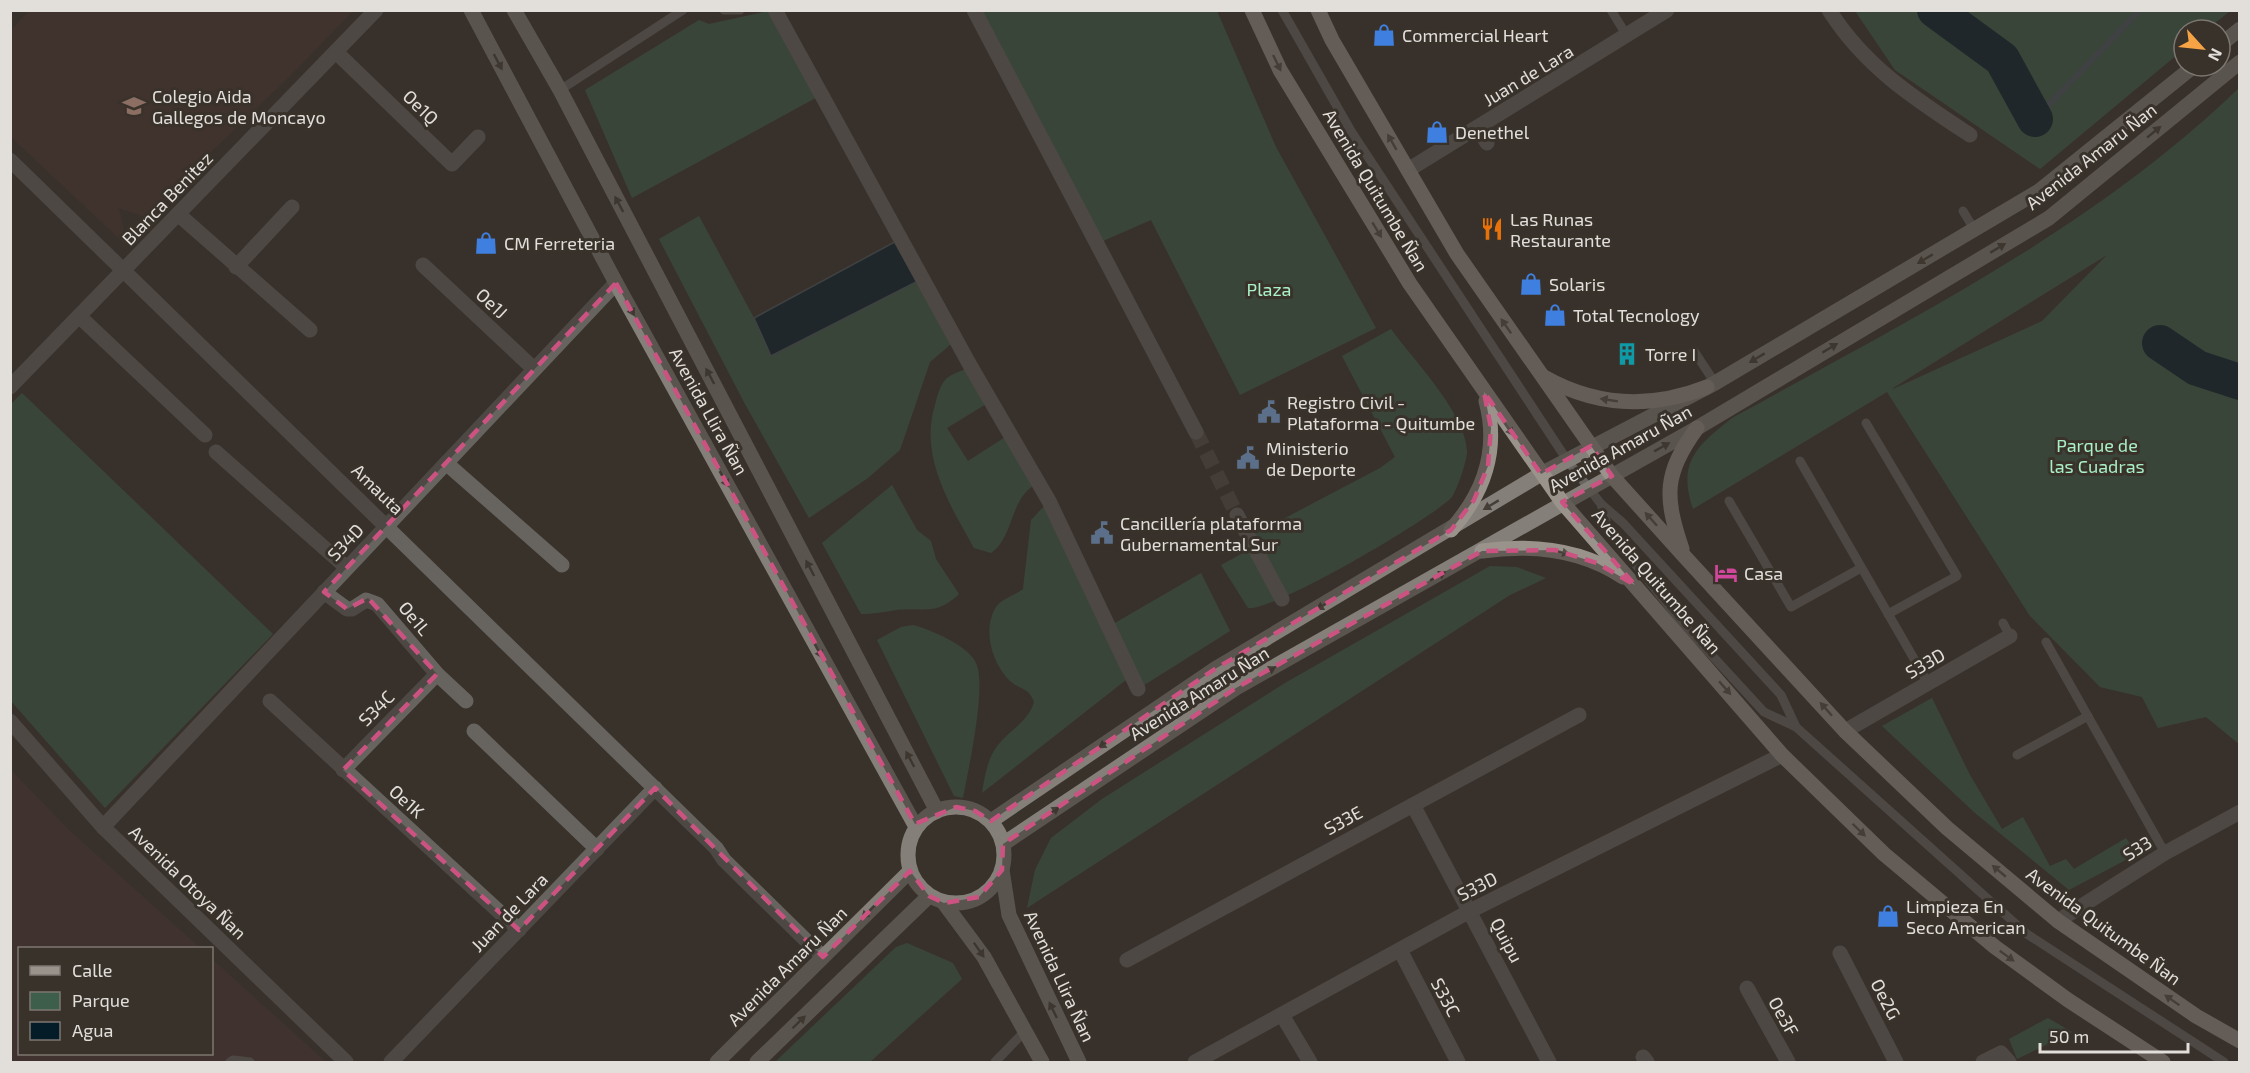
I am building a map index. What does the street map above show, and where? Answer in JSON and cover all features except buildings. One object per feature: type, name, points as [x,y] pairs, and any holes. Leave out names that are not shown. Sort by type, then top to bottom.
[{"type":"main road","name":"Avenida Llira Ñan","points":[[471,10],[616,283],[916,827]]},
{"type":"main road","name":"Avenida Llira Ñan","points":[[514,10],[560,90],[937,811]]},
{"type":"main road","name":"Avenida Quitumbe Ñan","points":[[1252,10],[1280,70],[1410,284],[1562,502],[1782,755],[1884,854],[1995,947],[2068,1000],[2163,1062]]},
{"type":"main road","name":"Avenida Quitumbe Ñan","points":[[1318,10],[1457,254],[1612,476],[1684,557],[1845,731],[1947,828],[2058,921],[2196,1016],[2240,1041]]},
{"type":"main road","name":"Avenida Amaru Ñan","points":[[1003,844],[1236,688],[1482,551],[1562,502],[1697,428],[2049,218],[2240,62]]},
{"type":"main road","name":"Avenida Amaru Ñan","points":[[991,821],[1215,669],[1451,530],[1541,474],[1711,385],[2038,192],[2178,78]]},
{"type":"main road","points":[[1539,374],[1561,387],[1609,401],[1659,401],[1711,385]]},
{"type":"main road","points":[[1451,530],[1474,500],[1488,466],[1491,428],[1484,392]]},
{"type":"main road","points":[[1684,557],[1671,518],[1671,479],[1680,451],[1697,428]]},
{"type":"main road","points":[[1482,551],[1506,548],[1555,550],[1597,563],[1635,585]]},
{"type":"main road","points":[[956,807],[975,811],[991,821],[1003,844],[1002,870],[993,886],[979,897],[962,903],[944,903],[929,896],[917,885],[910,871],[908,848],[916,827],[937,811],[956,807]]},
{"type":"main road","name":"Avenida Llira Ñan","points":[[1002,870],[1009,915],[1079,1062]]},
{"type":"main road","name":"Avenida Amaru Ñan","points":[[717,1062],[910,871]]},
{"type":"main road","points":[[757,1062],[929,896]]},
{"type":"main road","points":[[944,903],[984,957],[1023,1033],[1042,1062]]},
{"type":"street","name":"Blanca Benitez","points":[[10,387],[376,10]]},
{"type":"street","points":[[775,10],[971,367],[1049,501],[1138,689]]},
{"type":"street","points":[[974,10],[1196,432]]},
{"type":"street","name":"Juan de Lara","points":[[1408,170],[1478,128],[1596,66],[1628,36],[1667,10]]},
{"type":"street","points":[[1829,10],[1872,63],[1899,88],[1970,135]]},
{"type":"street","name":"Oe1Q","points":[[336,52],[452,164],[478,137]]},
{"type":"street","points":[[1478,128],[1487,143]]},
{"type":"street","name":"Amauta","points":[[10,160],[387,525],[716,848],[724,860],[823,957]]},
{"type":"street","points":[[236,267],[292,207]]},
{"type":"street","points":[[178,214],[310,330]]},
{"type":"street","name":"Oe1J","points":[[423,265],[534,369]]},
{"type":"street","name":"S34D","points":[[103,827],[616,283]]},
{"type":"street","points":[[79,316],[206,435]]},
{"type":"street","points":[[216,452],[347,568]]},
{"type":"street","points":[[446,463],[562,565]]},
{"type":"street","points":[[1237,515],[1282,599]]},
{"type":"street","name":"Oe1L","points":[[324,592],[347,609],[352,609],[366,600],[377,604],[436,675],[466,701]]},
{"type":"street","name":"S33D","points":[[1845,731],[1928,683],[2007,629]]},
{"type":"street","name":"S34C","points":[[342,770],[436,675]]},
{"type":"street","name":"Oe1K","points":[[270,701],[342,770],[519,930]]},
{"type":"street","name":"S33E","points":[[1127,960],[1579,714]]},
{"type":"street","name":"Avenida Otoya Ñan","points":[[10,721],[103,827],[346,1062]]},
{"type":"street","points":[[474,731],[597,849]]},
{"type":"street","name":"S33D","points":[[1196,1062],[1470,911],[1782,755]]},
{"type":"street","name":"Juan de Lara","points":[[391,1062],[655,788]]},
{"type":"street","name":"Quipu","points":[[1413,805],[1549,1062]]},
{"type":"street","name":"S33","points":[[2058,921],[2165,853],[2240,812]]},
{"type":"street","name":"S33C","points":[[1400,950],[1458,1062]]},
{"type":"street","name":"Oe2G","points":[[1840,953],[1896,1062]]},
{"type":"street","name":"Oe3F","points":[[1747,988],[1788,1062]]},
{"type":"street","points":[[1282,1015],[1310,1062]]},
{"type":"street","points":[[1983,1062],[2005,1058]]},
{"type":"lane","points":[[560,90],[683,10]]},
{"type":"lane","points":[[724,10],[734,13],[740,10]]},
{"type":"lane","points":[[1282,10],[1351,131],[1567,460],[1600,504],[1623,523],[1781,695],[1796,727]]},
{"type":"lane","points":[[1611,10],[1628,36]]},
{"type":"lane","points":[[1963,211],[1974,229]]},
{"type":"lane","points":[[1694,351],[1711,385]]},
{"type":"lane","points":[[1866,423],[1957,576],[1888,614]]},
{"type":"lane","points":[[1800,461],[1928,683]]},
{"type":"lane","points":[[1729,501],[1791,607],[1861,568]]},
{"type":"lane","points":[[1600,504],[1609,531],[1683,624],[1764,712],[1796,727],[2027,934],[2224,1062]]},
{"type":"lane","points":[[2046,642],[2165,853]]},
{"type":"lane","points":[[2017,755],[2088,716]]},
{"type":"lane","points":[[995,1062],[1023,1033]]},
{"type":"lane","points":[[230,1062],[233,1060],[250,1062]]},
{"type":"highlighted area","points":[[616,283],[915,824],[956,807],[975,811],[991,821],[1215,669],[1451,530],[1474,500],[1488,466],[1491,428],[1484,392],[1541,474],[1591,446],[1612,476],[1562,502],[1635,585],[1597,563],[1555,550],[1482,551],[1236,688],[1003,844],[1002,870],[979,897],[944,903],[929,896],[910,871],[823,957],[655,788],[519,930],[343,770],[437,674],[368,598],[347,609],[324,592]]},
{"type":"shaded area","name":"Colegio Aida Gallegos de Moncayo","points":[[29,11],[353,11],[291,75],[188,174],[148,218],[119,208],[127,246],[11,137],[11,30]]},
{"type":"shaded area","points":[[10,769],[69,830],[199,947],[18,947],[18,1055],[213,1055],[213,960],[326,1062],[11,1062]]},
{"type":"green space","points":[[768,11],[823,94],[632,198],[585,90],[699,20],[709,24]]},
{"type":"green space","name":"Plaza","points":[[977,11],[1217,11],[1276,147],[1376,328],[1240,395],[1151,220],[1103,241]]},
{"type":"green space","points":[[1855,11],[2230,11],[2221,18],[2172,18],[2172,59],[2040,169],[1895,70]]},
{"type":"green space","name":"Parque de las Cuadras","points":[[2239,88],[2239,744],[2206,717],[2158,728],[2142,697],[2100,687],[2030,616],[1887,392],[1693,509],[1687,479],[1693,456],[1709,437],[1732,418],[1932,308],[1997,269],[2061,229],[2183,139]],"holes":[[[2107,255],[2042,321],[1893,389]]]},
{"type":"green space","points":[[699,216],[772,356],[924,278],[957,339],[930,362],[900,450],[868,478],[809,518],[745,404],[659,239]]},
{"type":"green space","points":[[1391,329],[1437,387],[1458,420],[1464,436],[1467,455],[1453,495],[1414,525],[1351,563],[1287,596],[1248,608],[1221,565],[1254,547],[1249,537],[1380,468],[1395,457],[1342,356]]},
{"type":"green space","points":[[971,367],[991,401],[947,428],[968,461],[1010,434],[1039,483],[1022,497],[1004,537],[991,553],[974,548],[956,515],[940,479],[931,443],[931,424],[942,384],[951,375]]},
{"type":"green space","points":[[22,393],[273,634],[105,808],[11,701],[10,405]]},
{"type":"green space","points":[[892,485],[917,530],[931,541],[936,559],[959,594],[951,601],[936,608],[861,614],[822,543]]},
{"type":"green space","points":[[1049,501],[1108,627],[1201,573],[1230,631],[1138,689],[1131,676],[982,793],[987,768],[994,750],[1024,720],[1034,702],[1027,691],[1013,684],[998,665],[991,646],[990,626],[998,604],[1023,589],[1031,520]]},
{"type":"green space","points":[[1490,566],[1517,567],[1546,578],[1510,595],[1027,908],[1035,870],[1051,838],[1102,799],[1285,683]]},
{"type":"green space","points":[[913,625],[939,634],[957,644],[972,656],[976,663],[979,675],[978,709],[963,798],[954,796],[877,640],[901,627]]},
{"type":"green space","points":[[1932,698],[1970,775],[2002,829],[2023,817],[2050,866],[2066,859],[2074,869],[2126,838],[2137,854],[2069,890],[1975,813],[1882,726]]},
{"type":"green space","points":[[907,943],[953,963],[962,979],[870,1062],[775,1062],[896,947]]},
{"type":"green space","points":[[2048,1018],[2072,1032],[2017,1059],[2009,1039]]},
{"type":"water","points":[[902,238],[924,278],[771,356],[754,318]]},
{"type":"waterway","points":[[1935,10],[2002,59],[2035,119]]},
{"type":"waterway","points":[[2035,119],[2140,10]]},
{"type":"waterway","points":[[2160,343],[2197,368],[2240,382]]},
{"type":"tunnel","points":[[1196,432],[1237,515]]},
{"type":"place","name":"Commercial Heart","points":[[1384,35]]},
{"type":"place","name":"Colegio Aida Gallegos de Moncayo","points":[[134,106]]},
{"type":"place","name":"Denethel","points":[[1437,132]]},
{"type":"place","name":"Las Runas Restaurante","points":[[1492,229]]},
{"type":"place","name":"CM Ferreteria","points":[[486,243]]},
{"type":"place","name":"Solaris","points":[[1531,284]]},
{"type":"place","name":"Total Tecnology","points":[[1555,315]]},
{"type":"place","name":"Torre I","points":[[1627,354]]},
{"type":"place","name":"Registro Civil - Plataforma - Quitumbe","points":[[1269,412]]},
{"type":"place","name":"Ministerio de Deporte","points":[[1248,458]]},
{"type":"place","name":"Cancillería plataforma Gubernamental Sur","points":[[1102,533]]},
{"type":"place","name":"Casa","points":[[1726,573]]},
{"type":"place","name":"Limpieza En Seco American","points":[[1888,916]]}]
